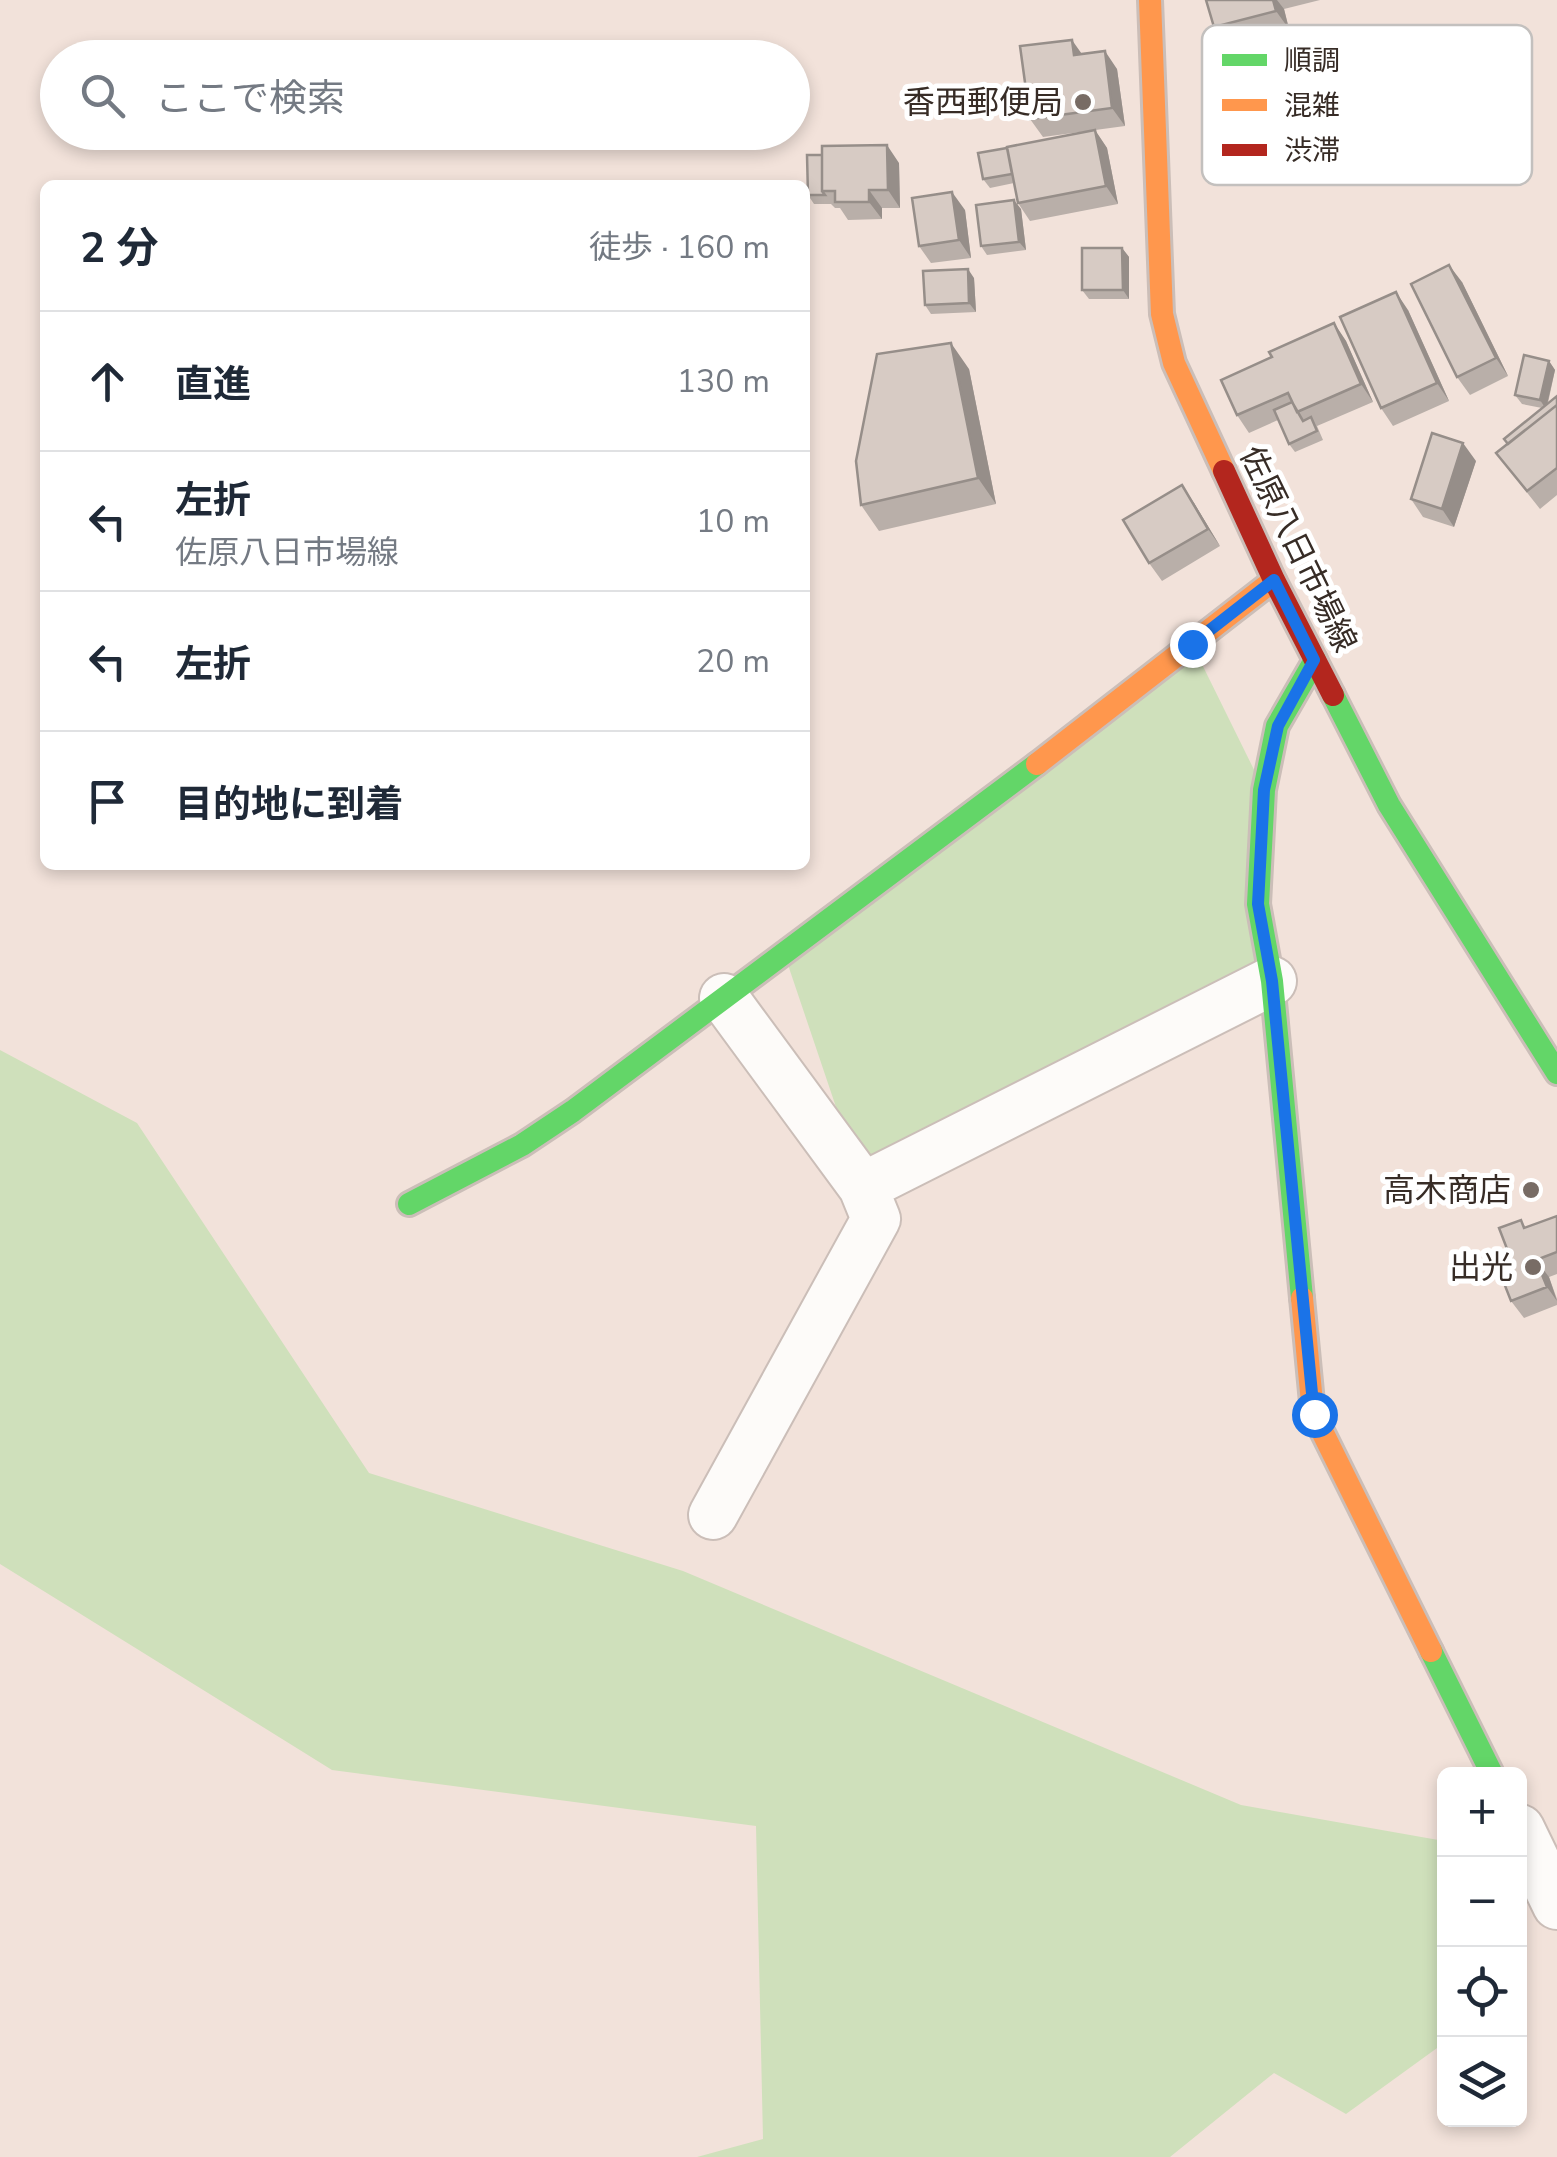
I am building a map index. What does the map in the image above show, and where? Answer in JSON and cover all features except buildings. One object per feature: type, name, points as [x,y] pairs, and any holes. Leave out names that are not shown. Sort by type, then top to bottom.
[{"type":"street","name":"佐原八日市場線","points":[[1150,0],[1162,314],[1174,364],[1274,580],[1389,806],[1557,1073]]},
{"type":"street","points":[[409,1204],[522,1146],[588,1100],[1061,746],[1274,580]]},
{"type":"street","points":[[1314,660],[1278,726],[1264,790],[1258,904],[1272,981],[1314,1414],[1489,1767]]},
{"type":"street","points":[[863,1187],[1272,981]]},
{"type":"street","points":[[713,1516],[876,1219],[863,1187],[724,998]]},
{"type":"street","points":[[1527,1843],[1557,1905]]},
{"type":"green space","points":[[1192,644],[1264,790],[1272,981],[863,1187],[784,953]]},
{"type":"green space","points":[[0,1050],[137,1123],[369,1473],[683,1571],[1241,1805],[1437,1840],[1437,2048],[1346,2114],[1274,2073],[1170,2157],[697,2157],[763,2139],[756,1826],[332,1770],[0,1564]]},
{"type":"traffic: fast","points":[[1302,1298],[1272,981],[1258,904],[1264,790],[1277,726],[1315,660]]},
{"type":"traffic: fast","points":[[1333,695],[1389,805],[1557,1073]]},
{"type":"traffic: fast","points":[[409,1204],[522,1145],[573,1111],[1037,764]]},
{"type":"traffic: fast","points":[[1431,1651],[1489,1767]]},
{"type":"traffic: slow","points":[[1150,0],[1162,314],[1174,363],[1224,471]]},
{"type":"traffic: slow","points":[[1037,764],[1274,580]]},
{"type":"traffic: slow","points":[[1302,1298],[1313,1413],[1431,1651]]},
{"type":"traffic: jam","points":[[1224,471],[1333,695]]},
{"type":"place","name":"香西郵便局","points":[[1083,102]]},
{"type":"place","name":"高木商店","points":[[1531,1190]]},
{"type":"place","name":"出光","points":[[1533,1267]]},
{"type":"route","points":[[1192,644],[1274,580],[1314,660],[1278,726],[1264,790],[1258,904],[1272,981],[1314,1414]]}]
